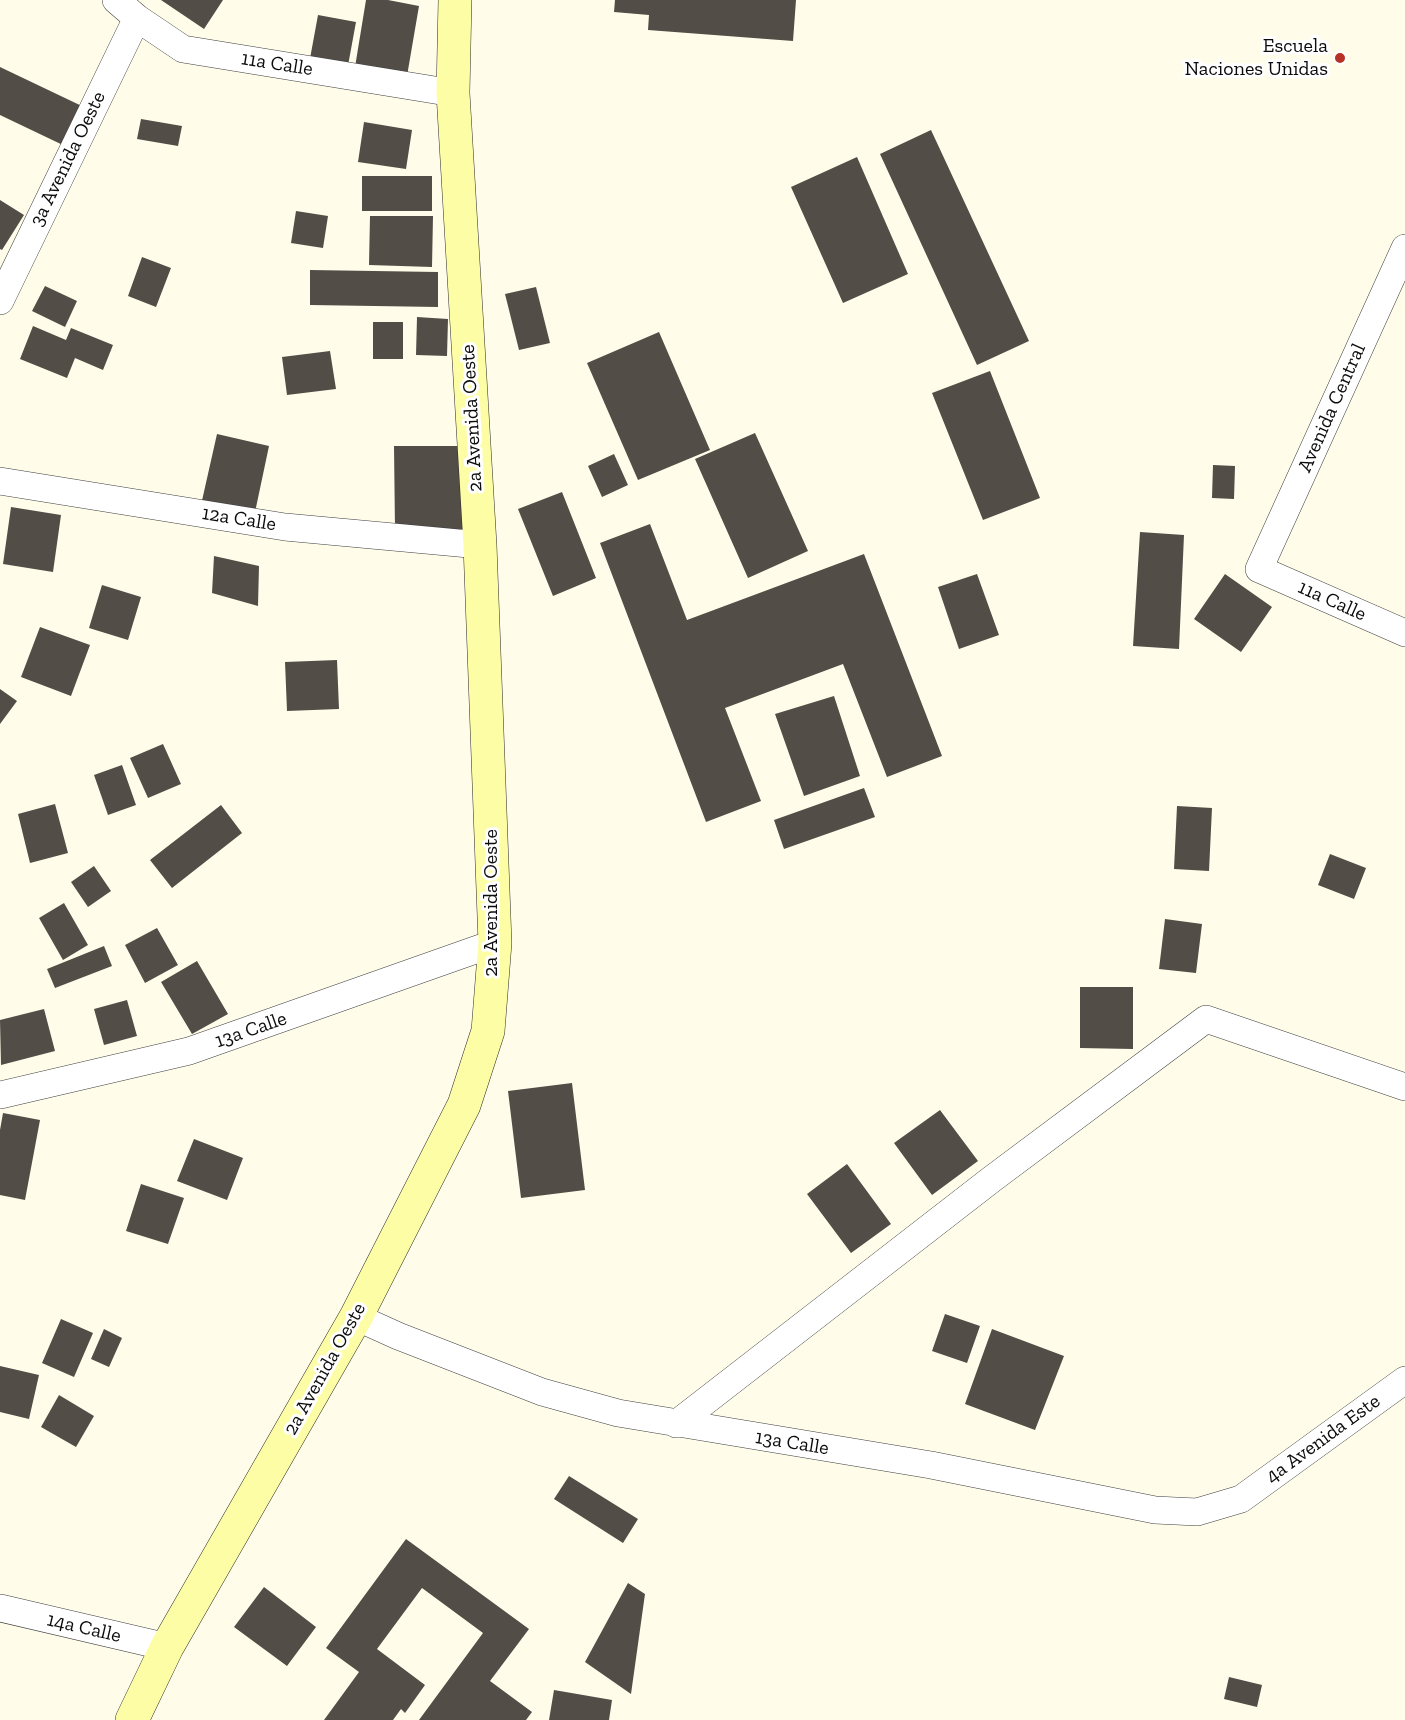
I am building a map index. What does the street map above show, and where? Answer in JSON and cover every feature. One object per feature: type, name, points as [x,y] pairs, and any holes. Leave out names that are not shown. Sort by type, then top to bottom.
[{"type":"street","name":"11a Calle","points":[[116,0],[137,18],[183,49],[453,93]]},
{"type":"street","name":"2a Avenida Oeste","points":[[132,1720],[167,1647],[356,1317],[464,1105],[488,1031],[495,944],[480,545],[453,93],[455,0]]},
{"type":"street","name":"3a Avenida Oeste","points":[[0,301],[137,18]]},
{"type":"street","name":"Avenida Central","points":[[1259,568],[1405,248]]},
{"type":"street","name":"12a Calle","points":[[0,481],[285,527],[480,545]]},
{"type":"street","name":"11a Calle","points":[[1259,568],[1405,633]]},
{"type":"street","name":"13a Calle","points":[[0,1095],[189,1051],[495,944]]},
{"type":"street","points":[[676,1424],[992,1179],[1206,1019],[1405,1087]]},
{"type":"street","name":"13a Calle","points":[[356,1317],[398,1336],[542,1392],[618,1413],[931,1466],[1155,1510],[1197,1512],[1241,1499]]},
{"type":"street","name":"4a Avenida Este","points":[[1241,1499],[1405,1380]]},
{"type":"street","name":"14a Calle","points":[[0,1608],[167,1647]]},
{"type":"building","points":[[161,0],[223,0],[204,29]]},
{"type":"building","points":[[366,0],[388,0],[419,6],[407,76],[355,67]]},
{"type":"building","points":[[615,0],[796,0],[793,41],[648,30],[649,15],[614,12]]},
{"type":"building","points":[[318,15],[356,22],[347,71],[309,64]]},
{"type":"building","points":[[0,67],[86,108],[67,147],[0,115]]},
{"type":"building","points":[[141,119],[182,126],[178,146],[137,139]]},
{"type":"building","points":[[364,122],[412,130],[406,169],[358,162]]},
{"type":"building","points":[[931,130],[1029,341],[977,365],[880,154]]},
{"type":"building","points":[[857,157],[908,274],[843,303],[791,187]]},
{"type":"building","points":[[362,176],[432,176],[432,211],[362,211]]},
{"type":"building","points":[[0,200],[24,215],[2,250],[0,249]]},
{"type":"building","points":[[296,211],[328,216],[323,248],[291,243]]},
{"type":"building","points":[[370,216],[433,216],[432,267],[369,265]]},
{"type":"building","points":[[142,257],[171,268],[156,307],[128,296]]},
{"type":"building","points":[[310,270],[438,272],[438,307],[310,305]]},
{"type":"building","points":[[45,286],[77,301],[65,327],[32,311]]},
{"type":"building","points":[[536,287],[550,343],[519,350],[505,294]]},
{"type":"building","points":[[417,317],[448,319],[447,356],[416,355]]},
{"type":"building","points":[[373,322],[403,322],[403,359],[373,359]]},
{"type":"building","points":[[33,326],[66,340],[71,328],[113,345],[103,370],[75,358],[67,378],[20,359]]},
{"type":"building","points":[[659,332],[710,450],[638,480],[587,363]]},
{"type":"building","points":[[330,351],[336,389],[287,395],[282,357]]},
{"type":"building","points":[[990,371],[1040,498],[983,520],[932,393]]},
{"type":"building","points":[[755,433],[808,551],[748,578],[695,459]]},
{"type":"building","points":[[217,434],[269,446],[254,517],[201,505]]},
{"type":"building","points":[[394,446],[464,446],[465,529],[395,530]]},
{"type":"building","points":[[614,454],[628,485],[602,497],[588,466]]},
{"type":"building","points":[[1213,465],[1235,466],[1234,499],[1212,498]]},
{"type":"building","points":[[562,492],[596,578],[553,596],[518,509]]},
{"type":"building","points":[[11,507],[61,515],[53,572],[3,564]]},
{"type":"building","points":[[650,524],[687,620],[864,554],[942,756],[887,777],[843,664],[725,708],[761,801],[706,822],[600,543]]},
{"type":"building","points":[[1140,532],[1184,535],[1179,649],[1133,646]]},
{"type":"building","points":[[214,556],[259,566],[258,606],[212,593]]},
{"type":"building","points":[[977,574],[999,635],[959,649],[938,587]]},
{"type":"building","points":[[1225,574],[1272,607],[1241,652],[1194,619]]},
{"type":"building","points":[[102,585],[141,597],[128,640],[89,628]]},
{"type":"building","points":[[40,627],[90,645],[71,696],[21,677]]},
{"type":"building","points":[[337,660],[339,709],[287,711],[285,662]]},
{"type":"building","points":[[0,689],[17,701],[0,724]]},
{"type":"building","points":[[834,696],[860,776],[804,796],[775,714]]},
{"type":"building","points":[[163,744],[181,784],[148,798],[130,758]]},
{"type":"building","points":[[122,765],[136,805],[108,815],[94,775]]},
{"type":"building","points":[[864,788],[875,817],[784,849],[774,820]]},
{"type":"building","points":[[55,804],[68,853],[30,863],[18,814]]},
{"type":"building","points":[[221,805],[242,833],[172,888],[150,860]]},
{"type":"building","points":[[1177,806],[1212,808],[1209,871],[1174,869]]},
{"type":"building","points":[[1330,854],[1366,868],[1354,899],[1318,885]]},
{"type":"building","points":[[94,866],[111,891],[88,907],[71,882]]},
{"type":"building","points":[[64,903],[88,945],[63,960],[39,918]]},
{"type":"building","points":[[1165,919],[1202,924],[1196,973],[1159,969]]},
{"type":"building","points":[[157,928],[178,965],[145,983],[125,945]]},
{"type":"building","points":[[104,946],[112,966],[55,988],[47,969]]},
{"type":"building","points":[[197,961],[228,1014],[192,1034],[161,982]]},
{"type":"building","points":[[1080,987],[1133,987],[1133,1049],[1080,1048]]},
{"type":"building","points":[[127,1000],[137,1036],[104,1045],[94,1009]]},
{"type":"building","points":[[44,1009],[55,1051],[1,1065],[0,1020]]},
{"type":"building","points":[[572,1083],[585,1190],[521,1198],[508,1091]]},
{"type":"building","points":[[940,1110],[978,1161],[932,1195],[894,1143]]},
{"type":"building","points":[[3,1113],[40,1120],[25,1200],[0,1195],[0,1130]]},
{"type":"building","points":[[194,1139],[243,1158],[227,1200],[177,1181]]},
{"type":"building","points":[[847,1164],[891,1224],[851,1253],[807,1194]]},
{"type":"building","points":[[141,1184],[184,1198],[168,1244],[126,1231]]},
{"type":"building","points":[[945,1314],[980,1326],[967,1363],[932,1351]]},
{"type":"building","points":[[61,1319],[93,1333],[74,1377],[42,1363]]},
{"type":"building","points":[[104,1329],[122,1338],[109,1367],[91,1359]]},
{"type":"building","points":[[992,1329],[1064,1356],[1035,1430],[965,1404]]},
{"type":"building","points":[[0,1366],[39,1375],[29,1419],[0,1412]]},
{"type":"building","points":[[59,1395],[94,1416],[76,1447],[41,1427]]},
{"type":"building","points":[[569,1476],[638,1519],[623,1543],[554,1499]]},
{"type":"building","points":[[406,1539],[529,1629],[490,1681],[532,1712],[526,1720],[419,1720],[483,1633],[422,1588],[377,1649],[425,1685],[405,1713],[401,1709],[393,1720],[324,1720],[359,1672],[326,1648]]},
{"type":"building","points":[[628,1583],[645,1594],[631,1694],[585,1662]]},
{"type":"building","points":[[264,1587],[316,1627],[287,1666],[234,1627]]},
{"type":"building","points":[[1229,1677],[1262,1685],[1257,1707],[1224,1699]]},
{"type":"building","points":[[554,1690],[612,1700],[609,1720],[549,1720]]},
{"type":"place","name":"Escuela Naciones Unidas","points":[[1340,58]]}]
